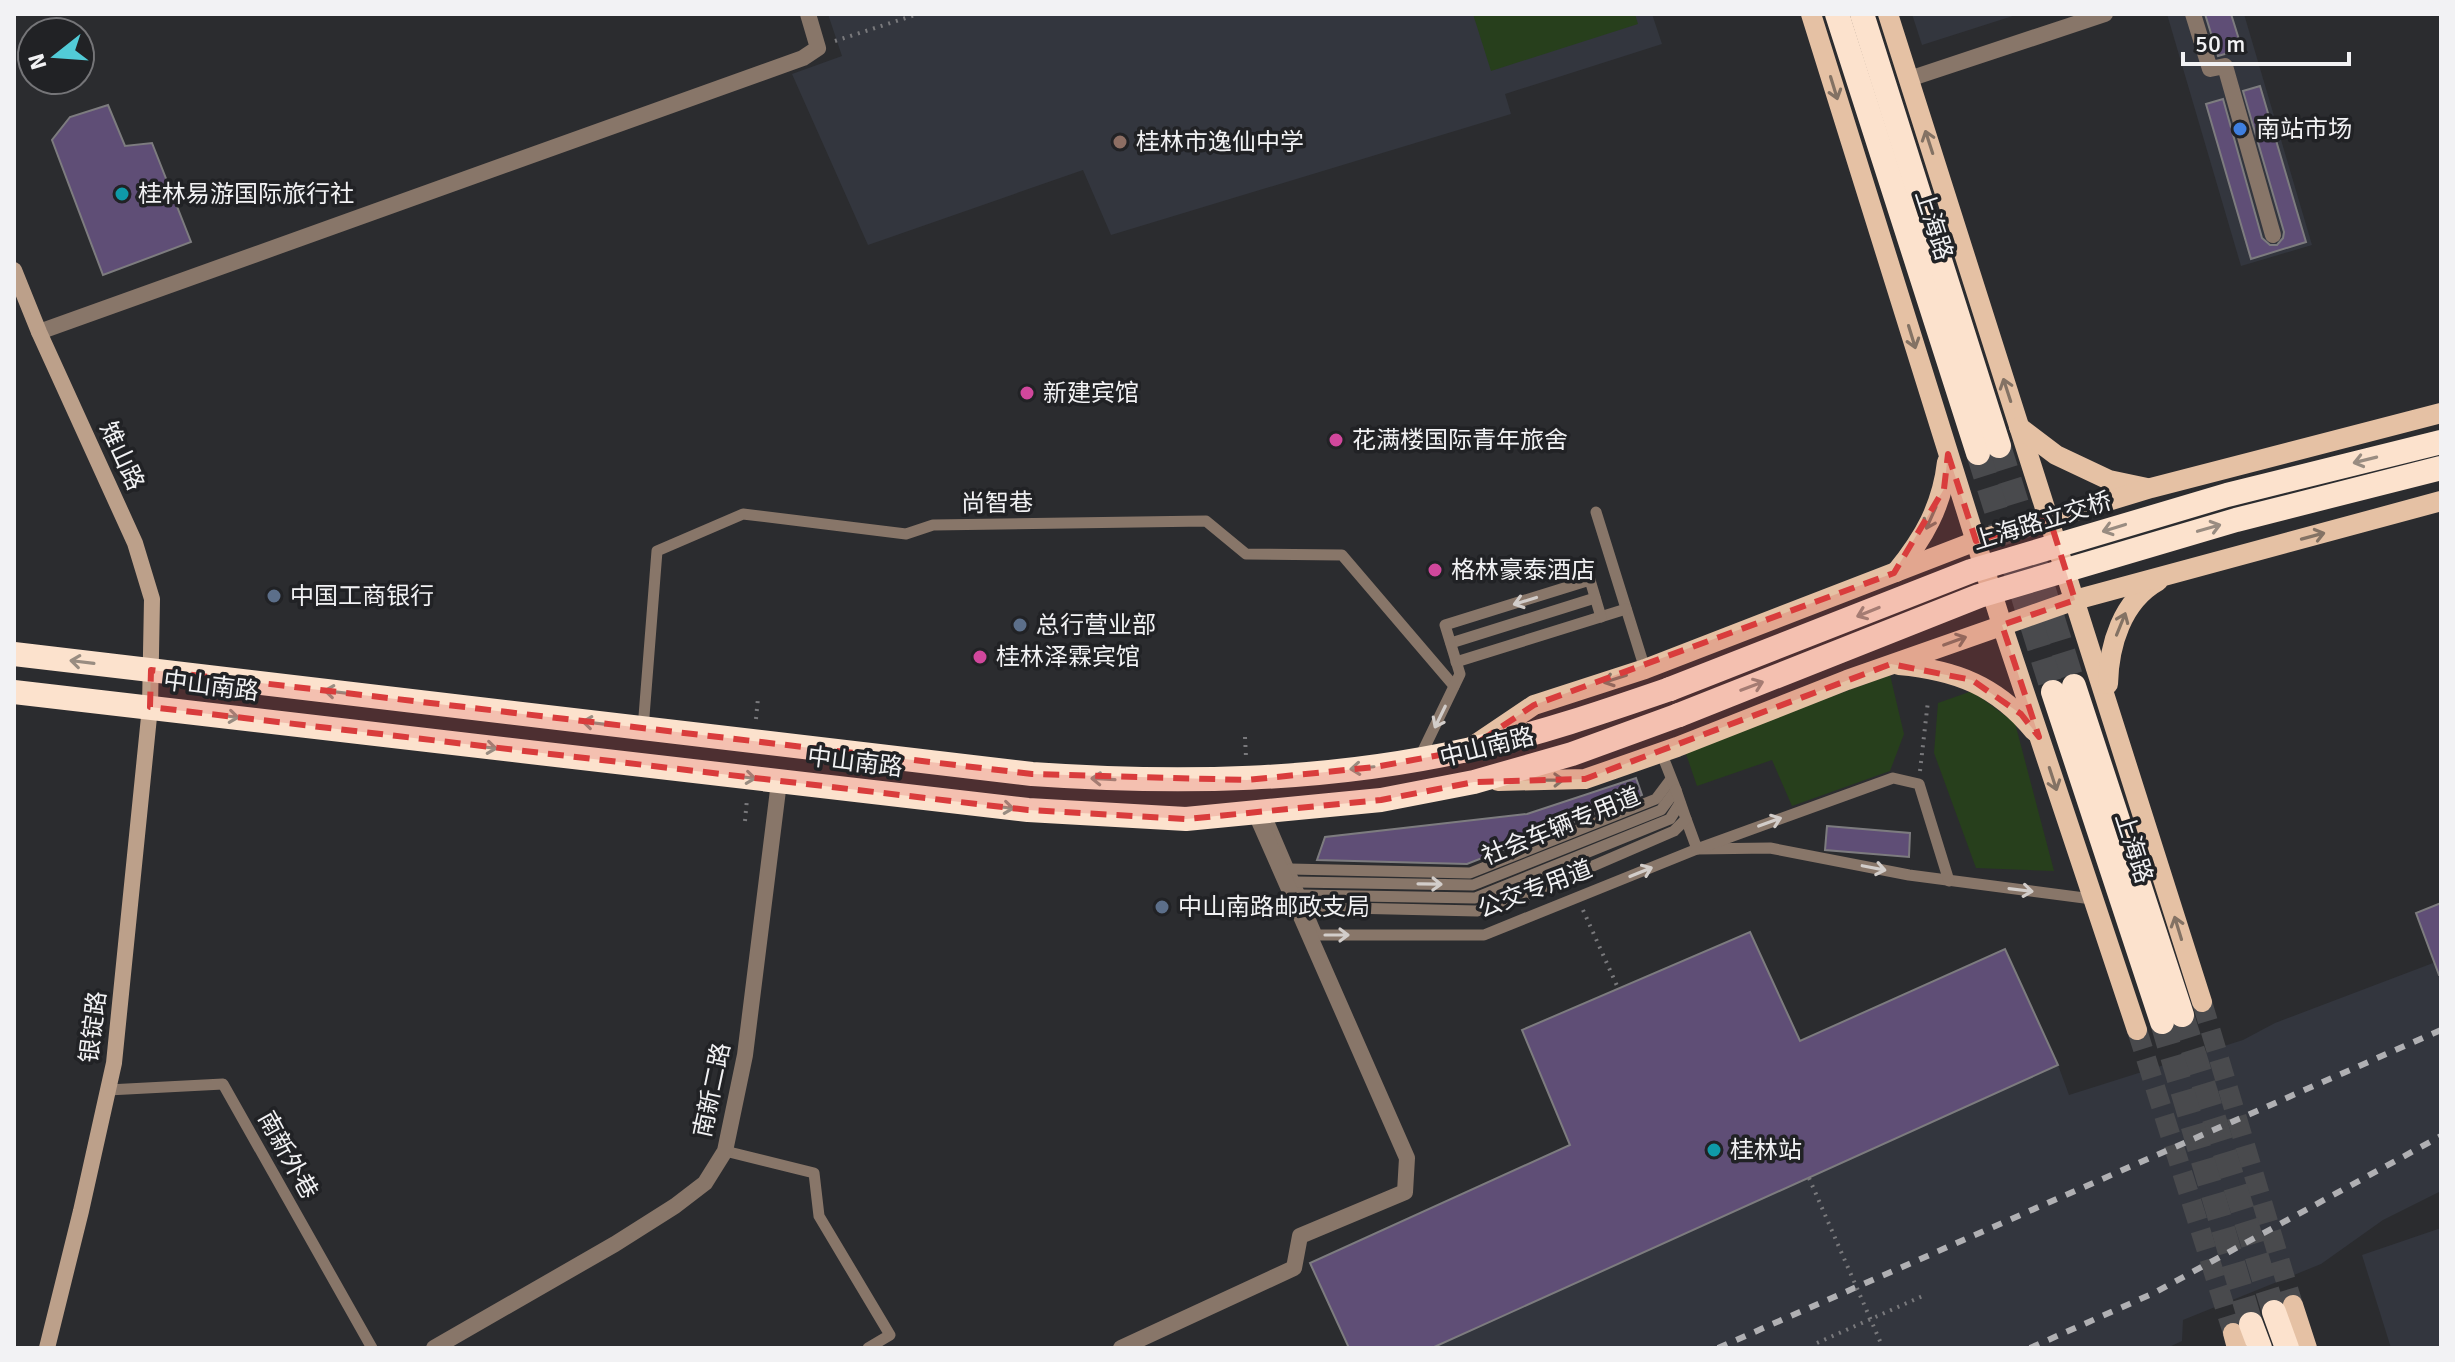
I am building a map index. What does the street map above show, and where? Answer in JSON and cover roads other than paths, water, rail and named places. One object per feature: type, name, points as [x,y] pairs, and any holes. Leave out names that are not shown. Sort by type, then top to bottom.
[{"type":"highway","name":"上海路","points":[[1837,14],[1988,449],[1862,14]]},
{"type":"highway","name":"上海路立交桥","points":[[1670,689],[1971,571],[2227,495],[2441,442]]},
{"type":"highway","name":"中山南路","points":[[14,692],[1028,810],[1186,819],[1260,814],[1381,800],[1474,782],[1572,754],[1979,596],[2236,520],[2441,468]]},
{"type":"highway","name":"中山南路","points":[[14,654],[1016,772],[1111,779],[1247,780],[1375,767],[1467,750],[1564,725],[1670,689]]},
{"type":"highway","name":"上海路","points":[[2064,689],[2182,1013]]},
{"type":"highway","points":[[2284,1308],[2287,1348]]},
{"type":"highway","points":[[2240,1335],[2260,1348]]},
{"type":"main road","points":[[1811,14],[2002,625],[2137,1030]]},
{"type":"main road","points":[[1888,14],[2107,700],[2182,1013]]},
{"type":"main road","points":[[1467,750],[1534,705],[1645,669],[1976,541],[2151,488],[2441,413]]},
{"type":"main road","points":[[2019,427],[2056,455],[2109,480],[2151,488]]},
{"type":"main road","points":[[1894,573],[1920,542],[1944,489],[1948,454]]},
{"type":"main road","points":[[1474,782],[1585,779],[1891,664],[2075,600],[2441,501]]},
{"type":"main road","points":[[2107,700],[2109,661],[2127,609],[2151,585],[2175,572]]},
{"type":"main road","points":[[1891,664],[1934,668],[1972,680],[2021,714],[2039,737]]},
{"type":"main road","points":[[2284,1308],[2307,1348]]},
{"type":"street","points":[[39,332],[803,58],[818,48],[808,14]]},
{"type":"street","points":[[1909,79],[2105,14]]},
{"type":"street","points":[[2193,14],[2210,69],[2225,66],[2273,235]]},
{"type":"street","name":"雉山路","points":[[14,270],[135,543],[152,599],[150,707]]},
{"type":"street","name":"银锭路","points":[[47,1348],[114,1063],[150,707]]},
{"type":"street","name":"南新二路","points":[[434,1348],[675,1206],[705,1183],[725,1151],[745,1055],[779,782]]},
{"type":"street","points":[[1121,1348],[1294,1268],[1300,1236],[1405,1192],[1407,1158],[1260,814]]},
{"type":"lane","points":[[1596,512],[1645,669]]},
{"type":"lane","name":"尚智巷","points":[[643,729],[657,551],[743,514],[906,534],[933,525],[1206,521],[1246,554],[1342,555],[1454,686]]},
{"type":"lane","points":[[1419,759],[1460,674],[1445,625],[1590,580],[1601,617]]},
{"type":"lane","points":[[1451,643],[1595,598]]},
{"type":"lane","points":[[1456,662],[1626,609]]},
{"type":"lane","name":"社会车辆专用道","points":[[1296,882],[1473,885],[1661,810],[1674,785],[1661,752]]},
{"type":"lane","points":[[1674,785],[1697,849],[1893,778],[1919,784],[1949,881],[2092,899]]},
{"type":"lane","name":"社会车辆专用道","points":[[1290,869],[1470,873],[1656,799],[1674,785]]},
{"type":"lane","points":[[1303,901],[1475,898],[1670,819],[1680,803]]},
{"type":"lane","name":"公交专用道","points":[[1260,814],[1290,869],[1317,935],[1484,935],[1697,849],[1770,848],[1949,881]]},
{"type":"lane","points":[[1303,901],[1477,911],[1526,895],[1674,831],[1686,819]]},
{"type":"lane","name":"南新外巷","points":[[108,1090],[223,1084],[372,1348]]},
{"type":"lane","points":[[725,1151],[814,1173],[819,1216],[890,1335],[868,1348]]},
{"type":"tunnel","points":[[1999,446],[2074,686]]},
{"type":"tunnel","points":[[1978,453],[2053,692]]},
{"type":"tunnel","points":[[2202,1002],[2293,1305]]},
{"type":"tunnel","points":[[2182,1015],[2274,1312]]},
{"type":"tunnel","points":[[2162,1022],[2251,1324]]},
{"type":"tunnel","points":[[2137,1030],[2233,1333]]},
{"type":"railway","points":[[1718,1348],[2441,1030]]},
{"type":"railway","points":[[2030,1348],[2154,1293],[2441,1136]]},
{"type":"place","name":"南站市场","points":[[2240,129]]},
{"type":"place","name":"桂林市逸仙中学","points":[[1120,142]]},
{"type":"place","name":"桂林易游国际旅行社","points":[[122,194]]},
{"type":"place","name":"新建宾馆","points":[[1027,393]]},
{"type":"place","name":"花满楼国际青年旅舍","points":[[1336,440]]},
{"type":"place","name":"格林豪泰酒店","points":[[1435,570]]},
{"type":"place","name":"中国工商银行","points":[[274,596]]},
{"type":"place","name":"总行营业部","points":[[1020,625]]},
{"type":"place","name":"桂林泽霖宾馆","points":[[980,657]]},
{"type":"place","name":"中山南路邮政支局","points":[[1162,907]]},
{"type":"place","name":"桂林站","points":[[1714,1150]]}]
